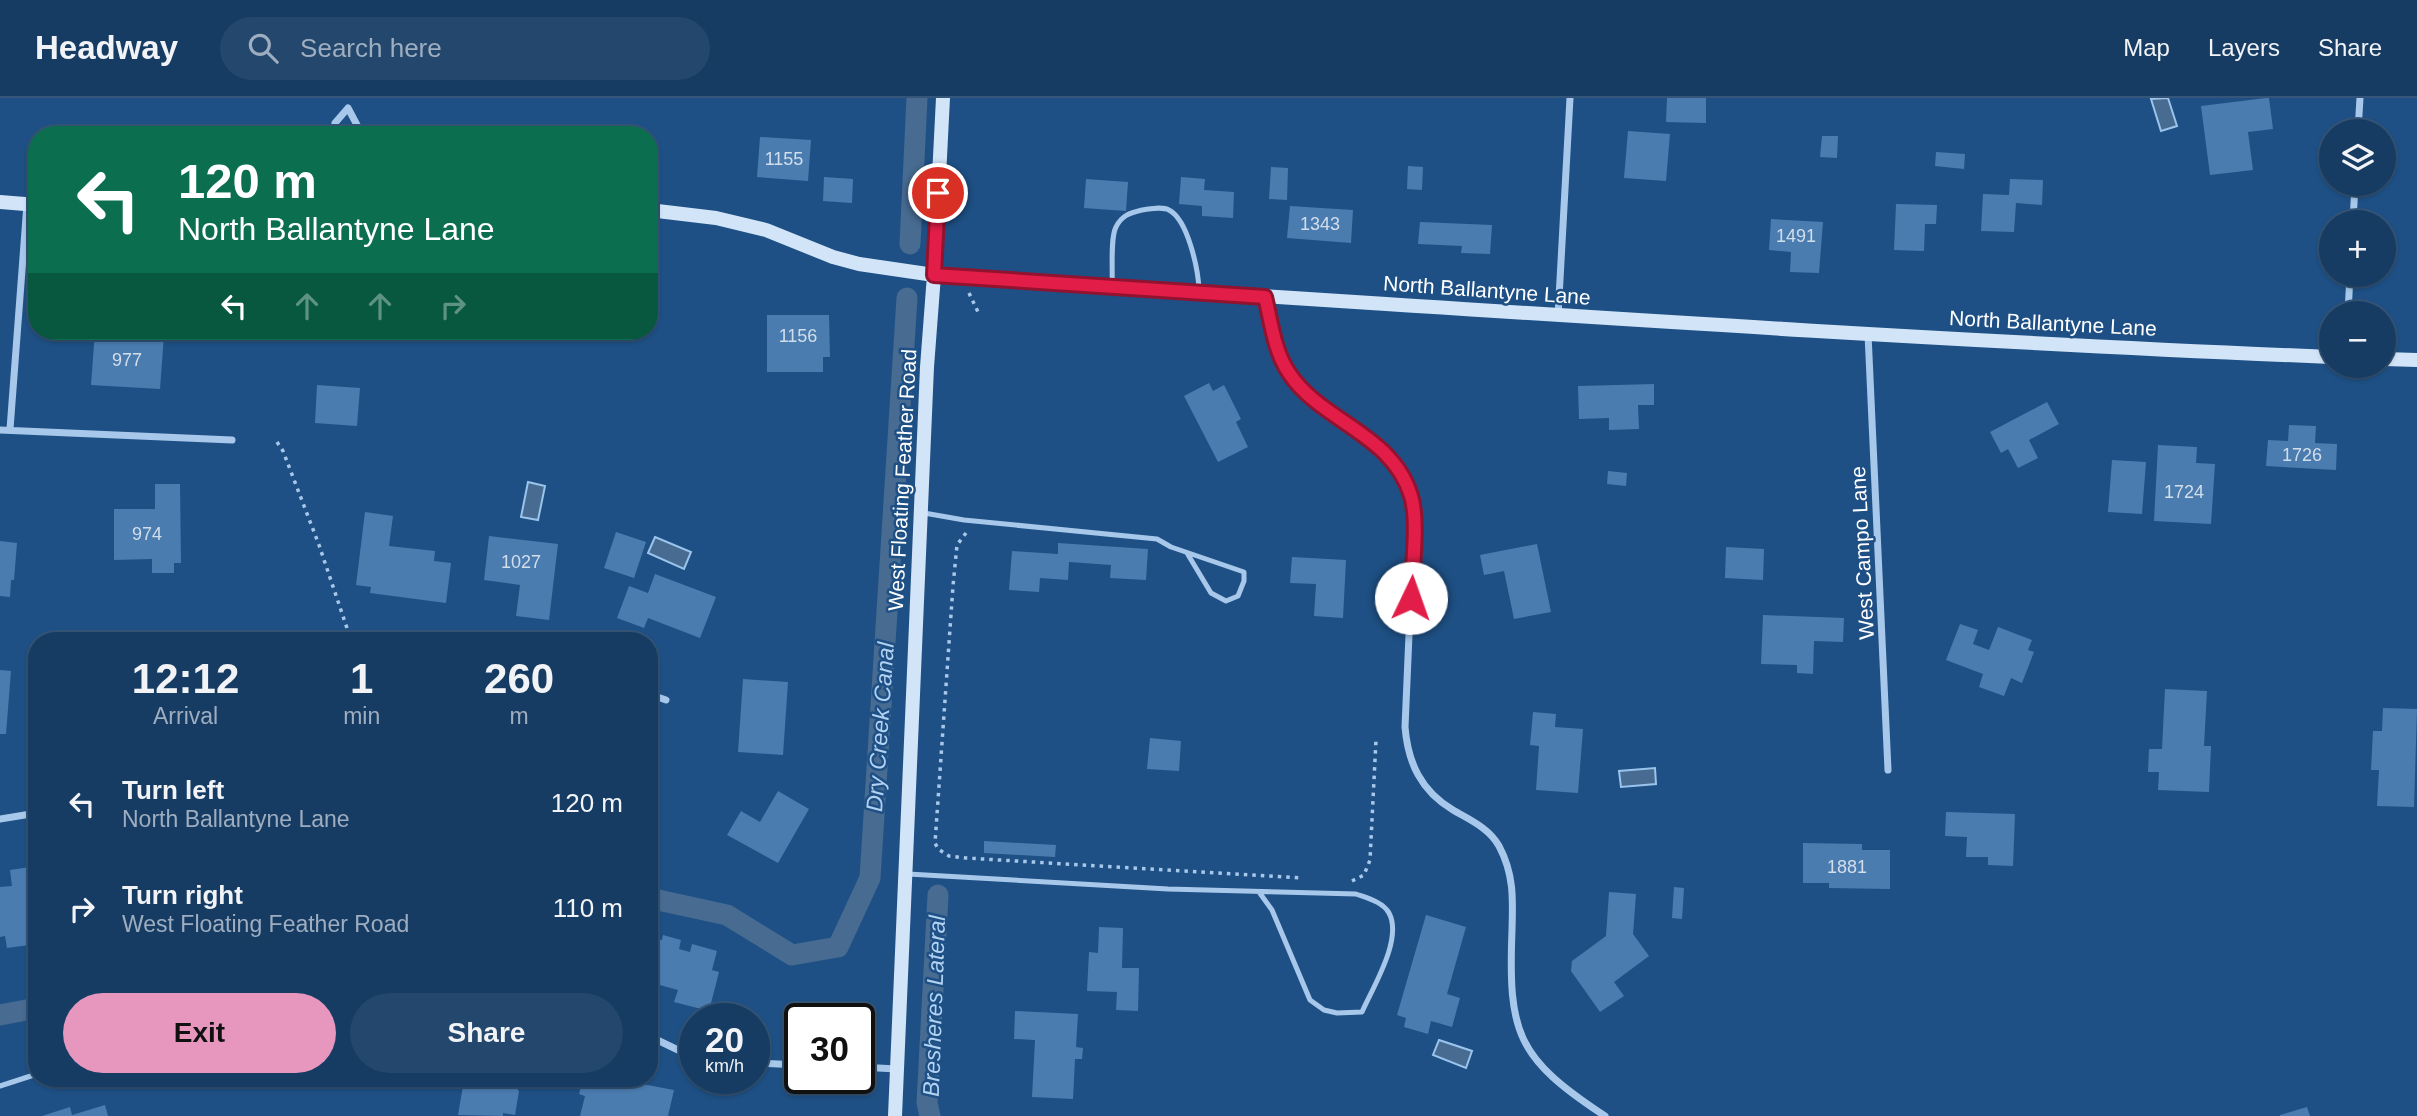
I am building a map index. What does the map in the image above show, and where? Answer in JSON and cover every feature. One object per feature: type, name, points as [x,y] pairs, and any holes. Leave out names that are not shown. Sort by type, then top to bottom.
[{"type":"street","points":[[349,98],[348,108],[357,126]]},
{"type":"street","name":"West Floating Feather Road","points":[[894,1116],[927,368],[943,98]]},
{"type":"street","points":[[1558,316],[1570,98]]},
{"type":"street","points":[[2359,119],[2360,98]]},
{"type":"street","points":[[334,126],[348,108]]},
{"type":"street","points":[[0,202],[28,205]]},
{"type":"street","name":"North Ballantyne Lane","points":[[658,211],[716,218],[766,230],[822,253],[859,264],[934,275],[1558,316],[2088,347],[2319,357]]},
{"type":"street","points":[[10,429],[28,246]]},
{"type":"street","points":[[1265,297],[1278,350],[1289,373],[1308,394],[1380,448],[1400,470],[1412,498],[1414,520],[1405,727],[1407,750],[1415,772],[1432,794],[1451,809],[1477,823],[1497,843],[1509,867],[1513,891],[1511,1002],[1517,1026],[1528,1048],[1543,1069],[1566,1090],[1605,1116]]},
{"type":"street","name":"West Campo Lane","points":[[1868,334],[1888,770]]},
{"type":"street","points":[[2396,359],[2417,360]]},
{"type":"street","points":[[0,430],[232,440]]},
{"type":"street","points":[[658,697],[666,700]]},
{"type":"street","points":[[0,819],[28,814]]},
{"type":"street","points":[[658,1040],[679,1050]]},
{"type":"street","points":[[875,1068],[897,1069]]},
{"type":"lane","points":[[1112,286],[1115,228],[1126,214],[1167,208],[1177,216],[1186,236],[1198,268],[1199,292]]},
{"type":"lane","points":[[921,513],[964,520],[1157,538],[1171,547],[1244,572],[1244,581],[1238,596],[1226,601],[1212,593],[1187,553]]},
{"type":"lane","points":[[905,874],[1168,889],[1259,891],[1356,894],[1378,903],[1388,912],[1392,928],[1391,949],[1362,1012],[1337,1013],[1324,1010],[1310,1000],[1272,910],[1259,891]]},
{"type":"lane","points":[[0,1086],[28,1077]]},
{"type":"path","points":[[968,291],[978,312]]},
{"type":"path","points":[[277,442],[283,451],[315,534],[348,631]]},
{"type":"path","points":[[970,529],[957,545],[935,843],[937,849],[949,856],[966,858],[1312,879]]},
{"type":"path","points":[[1352,881],[1364,875],[1370,860],[1376,740]]},
{"type":"water","points":[[2168,98],[2177,126],[2161,131],[2151,99]]},
{"type":"water","points":[[528,482],[545,486],[538,520],[521,517]]},
{"type":"water","points":[[655,537],[691,552],[684,569],[648,553]]},
{"type":"water","points":[[1655,768],[1656,784],[1621,787],[1619,771]]},
{"type":"water","points":[[1439,1040],[1472,1051],[1466,1068],[1433,1055]]},
{"type":"building","points":[[1667,98],[1706,98],[1706,123],[1666,122]]},
{"type":"building","points":[[2269,98],[2273,129],[2248,132],[2253,170],[2210,175],[2201,106]]},
{"type":"building","points":[[1628,131],[1670,134],[1666,181],[1624,178]]},
{"type":"building","points":[[1822,136],[1838,136],[1837,158],[1820,157]]},
{"type":"building","points":[[760,137],[811,140],[808,181],[757,177]]},
{"type":"building","points":[[1936,152],[1965,154],[1964,169],[1935,166]]},
{"type":"building","points":[[1408,166],[1423,167],[1422,190],[1407,189]]},
{"type":"building","points":[[1271,167],[1288,168],[1287,200],[1269,199]]},
{"type":"building","points":[[824,177],[853,179],[852,203],[823,201]]},
{"type":"building","points":[[1181,177],[1205,179],[1204,190],[1234,192],[1233,218],[1202,216],[1202,206],[1179,204]]},
{"type":"building","points":[[1086,179],[1128,182],[1126,211],[1084,208]]},
{"type":"building","points":[[2010,179],[2043,180],[2042,205],[2016,203],[2014,232],[1981,231],[1983,194],[2009,195]]},
{"type":"building","points":[[1896,204],[1937,205],[1936,224],[1925,224],[1924,251],[1894,250]]},
{"type":"building","points":[[1290,206],[1353,210],[1351,243],[1287,238]]},
{"type":"building","points":[[1771,219],[1823,222],[1819,273],[1790,272],[1791,252],[1769,250]]},
{"type":"building","points":[[1420,222],[1492,225],[1490,254],[1461,253],[1462,246],[1418,244]]},
{"type":"building","points":[[767,315],[829,315],[830,357],[823,357],[823,372],[767,372]]},
{"type":"building","points":[[94,340],[164,340],[160,389],[91,385]]},
{"type":"building","points":[[1209,383],[1213,391],[1224,385],[1241,419],[1236,422],[1248,447],[1218,462],[1184,396]]},
{"type":"building","points":[[1654,384],[1654,405],[1638,405],[1639,429],[1609,430],[1609,418],[1579,419],[1578,386]]},
{"type":"building","points":[[317,385],[360,388],[357,426],[315,423]]},
{"type":"building","points":[[2047,402],[2059,424],[2029,440],[2038,458],[2018,468],[2008,449],[2001,453],[1990,432]]},
{"type":"building","points":[[2289,425],[2316,426],[2315,443],[2337,444],[2336,470],[2266,466],[2268,440],[2288,441]]},
{"type":"building","points":[[2158,445],[2197,447],[2196,463],[2215,464],[2211,524],[2154,521]]},
{"type":"building","points":[[2112,460],[2146,462],[2142,514],[2108,512]]},
{"type":"building","points":[[1608,471],[1627,473],[1626,486],[1607,484]]},
{"type":"building","points":[[155,484],[180,484],[181,563],[174,563],[174,573],[152,573],[152,559],[114,560],[114,509],[155,509]]},
{"type":"building","points":[[365,512],[393,516],[389,546],[435,551],[434,561],[451,563],[446,603],[370,593],[371,587],[356,585]]},
{"type":"building","points":[[616,532],[646,542],[634,578],[604,568]]},
{"type":"building","points":[[489,536],[558,544],[549,620],[516,616],[520,585],[484,580]]},
{"type":"building","points":[[0,541],[17,543],[10,597],[0,596]]},
{"type":"building","points":[[1058,543],[1148,549],[1146,580],[1110,578],[1111,565],[1069,562],[1068,580],[1040,578],[1039,592],[1009,590],[1012,551],[1058,554]]},
{"type":"building","points":[[1537,544],[1551,612],[1514,619],[1504,571],[1484,575],[1480,555]]},
{"type":"building","points":[[1726,547],[1764,549],[1763,580],[1725,578]]},
{"type":"building","points":[[1292,557],[1346,560],[1343,618],[1314,616],[1316,584],[1290,583]]},
{"type":"building","points":[[655,574],[716,597],[700,638],[648,618],[644,628],[617,618],[629,586],[648,593]]},
{"type":"building","points":[[1763,615],[1844,618],[1843,642],[1814,641],[1813,674],[1797,673],[1797,665],[1761,664]]},
{"type":"building","points":[[1960,624],[1978,630],[1973,644],[1989,650],[1998,627],[2032,640],[2028,650],[2034,652],[2022,683],[2011,678],[2004,696],[1979,687],[1983,674],[1946,660]]},
{"type":"building","points":[[0,670],[11,671],[6,734],[0,734]]},
{"type":"building","points":[[743,679],[788,682],[783,755],[738,752]]},
{"type":"building","points":[[2165,689],[2207,691],[2204,746],[2211,746],[2209,792],[2158,790],[2159,772],[2148,772],[2149,749],[2162,749]]},
{"type":"building","points":[[2383,708],[2417,709],[2414,807],[2377,806],[2379,770],[2371,770],[2373,731],[2382,731]]},
{"type":"building","points":[[1533,712],[1556,714],[1555,727],[1583,729],[1578,793],[1536,790],[1539,746],[1530,745]]},
{"type":"building","points":[[1150,738],[1181,741],[1179,771],[1147,769]]},
{"type":"building","points":[[778,791],[809,809],[778,863],[727,835],[741,811],[760,822]]},
{"type":"building","points":[[1946,812],[2015,814],[2013,866],[1988,865],[1988,857],[1966,857],[1967,837],[1945,836]]},
{"type":"building","points":[[984,841],[1056,845],[1055,857],[984,853]]},
{"type":"building","points":[[1803,843],[1862,844],[1862,850],[1890,850],[1890,889],[1829,888],[1829,883],[1803,883]]},
{"type":"building","points":[[28,867],[28,945],[7,948],[5,936],[0,937],[0,887],[12,886],[10,870]]},
{"type":"building","points":[[1674,887],[1684,888],[1682,919],[1672,918]]},
{"type":"building","points":[[1609,892],[1636,894],[1633,934],[1649,956],[1614,982],[1624,996],[1600,1012],[1571,971],[1572,961],[1606,936]]},
{"type":"building","points":[[1426,915],[1466,927],[1447,994],[1460,998],[1452,1027],[1431,1021],[1428,1034],[1404,1027],[1406,1018],[1397,1015]]},
{"type":"building","points":[[1099,927],[1123,928],[1122,968],[1139,968],[1138,1011],[1116,1010],[1117,992],[1087,991],[1089,952],[1098,953]]},
{"type":"building","points":[[663,935],[681,940],[679,949],[690,952],[692,944],[717,951],[712,970],[719,972],[711,1003],[674,1002],[678,990],[658,985],[658,939],[662,940]]},
{"type":"building","points":[[1015,1011],[1078,1014],[1076,1047],[1083,1048],[1082,1059],[1075,1059],[1073,1099],[1032,1097],[1035,1040],[1014,1039]]},
{"type":"building","points":[[463,1087],[516,1087],[519,1091],[515,1115],[458,1115]]},
{"type":"building","points":[[581,1087],[658,1087],[674,1090],[668,1116],[580,1116],[585,1096],[579,1094]]},
{"type":"building","points":[[105,1105],[108,1116],[42,1116],[70,1107],[72,1115]]},
{"type":"building","points":[[2307,1107],[2310,1116],[2280,1116],[2280,1115]]},
{"type":"waterway","name":"Dry Creek Canal","points":[[910,244],[917,98]]},
{"type":"waterway","name":"Dry Creek Canal","points":[[658,900],[727,915],[792,955],[838,947],[870,878],[907,298]]},
{"type":"waterway","name":"Bresheres Lateral","points":[[930,1116],[927,1103],[938,895]]},
{"type":"waterway","name":"Dry Creek Canal","points":[[0,1015],[28,1010]]},
{"type":"route","points":[[938,193],[934,275],[1265,297],[1278,350],[1289,373],[1308,394],[1380,448],[1400,470],[1412,498],[1414,520],[1411,598]]}]
